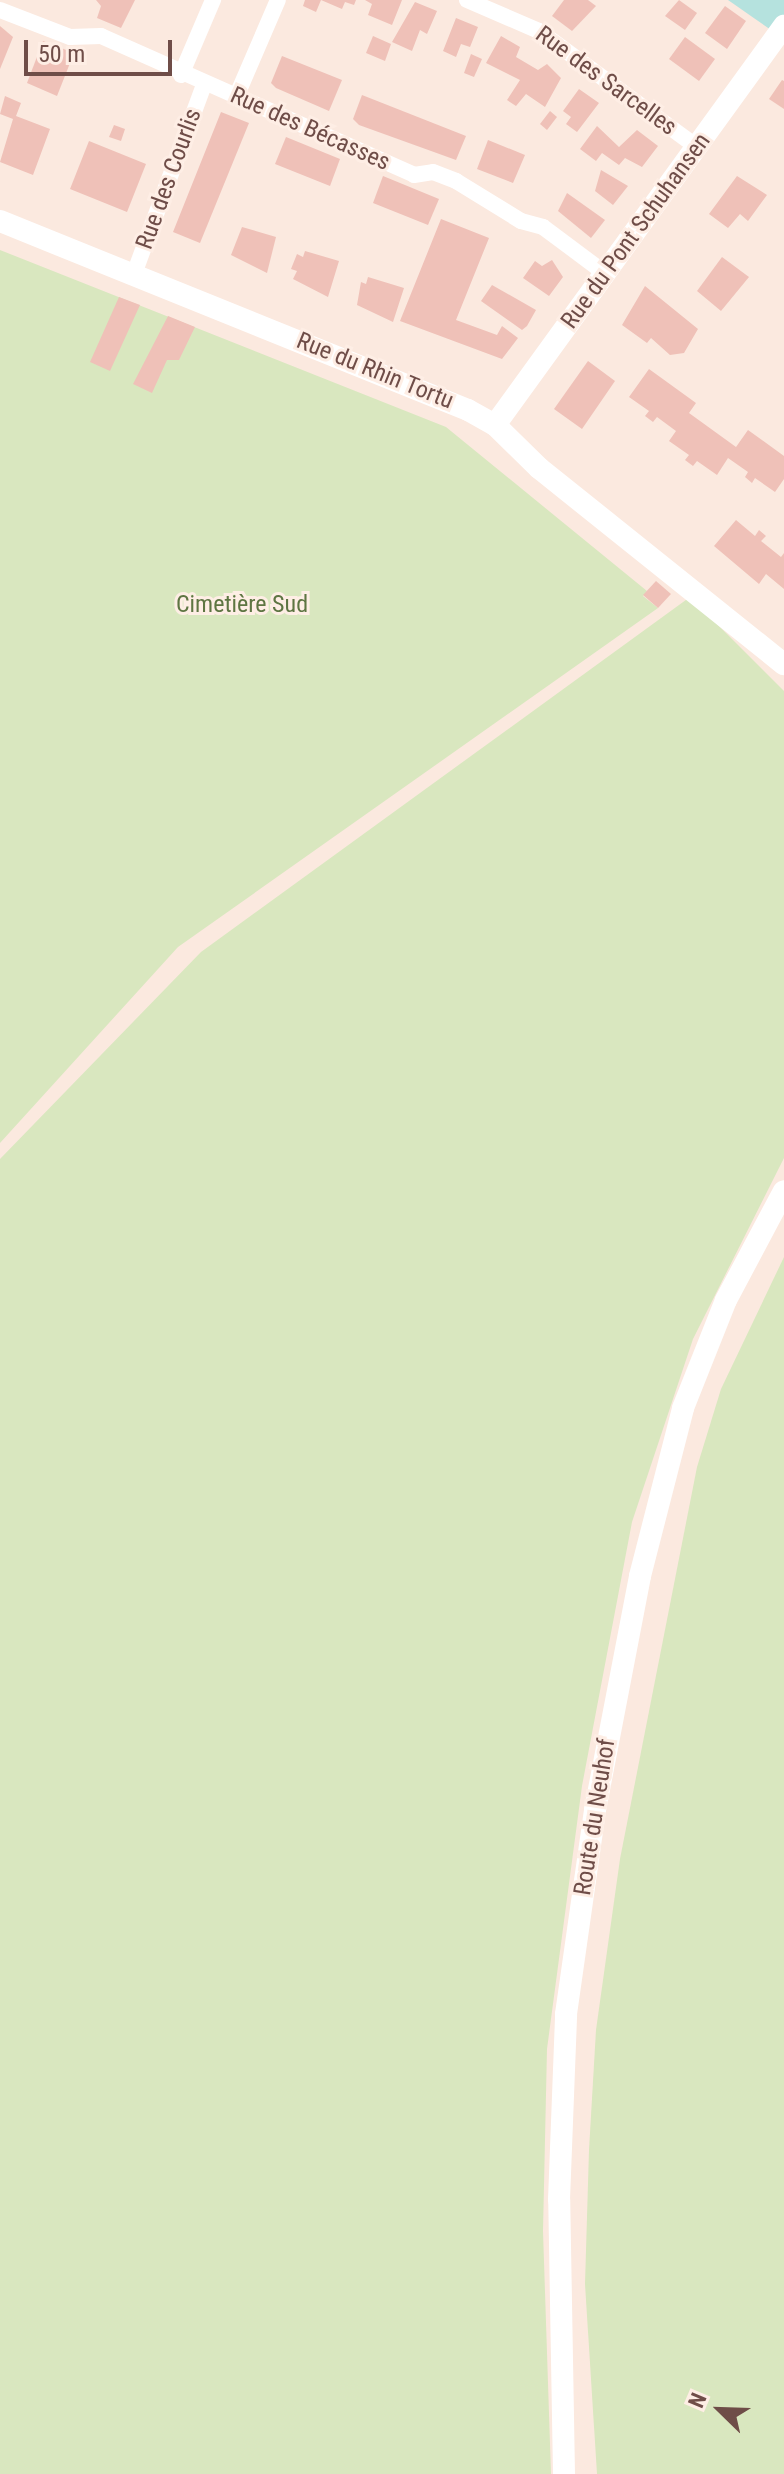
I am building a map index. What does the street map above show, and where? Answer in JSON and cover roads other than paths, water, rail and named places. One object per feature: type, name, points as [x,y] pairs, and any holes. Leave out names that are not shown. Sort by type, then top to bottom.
[{"type":"street","points":[[181,75],[213,0]]},
{"type":"street","points":[[237,95],[278,0]]},
{"type":"street","name":"Rue des Sarcelles","points":[[467,0],[539,31],[697,147]]},
{"type":"street","name":"Rue des Bécasses","points":[[0,10],[70,37],[101,36],[204,85],[274,110],[292,125],[414,175],[433,172],[456,181],[521,221],[543,227],[606,274]]},
{"type":"street","name":"Rue du Pont Schuhansen","points":[[495,425],[780,31]]},
{"type":"street","name":"Rue des Courlis","points":[[134,274],[204,85]]},
{"type":"street","name":"Rue du Rhin Tortu","points":[[0,221],[462,407],[495,425],[539,468],[784,664]]},
{"type":"street","name":"Route du Neuhof","points":[[564,2474],[559,2232],[566,2014],[595,1810],[640,1576],[683,1408],[726,1300],[784,1191]]},
{"type":"water","points":[[728,0],[784,0],[784,39],[761,23]]},
{"type":"park label","name":"Cimetière Sud","points":[[242,605]]}]
